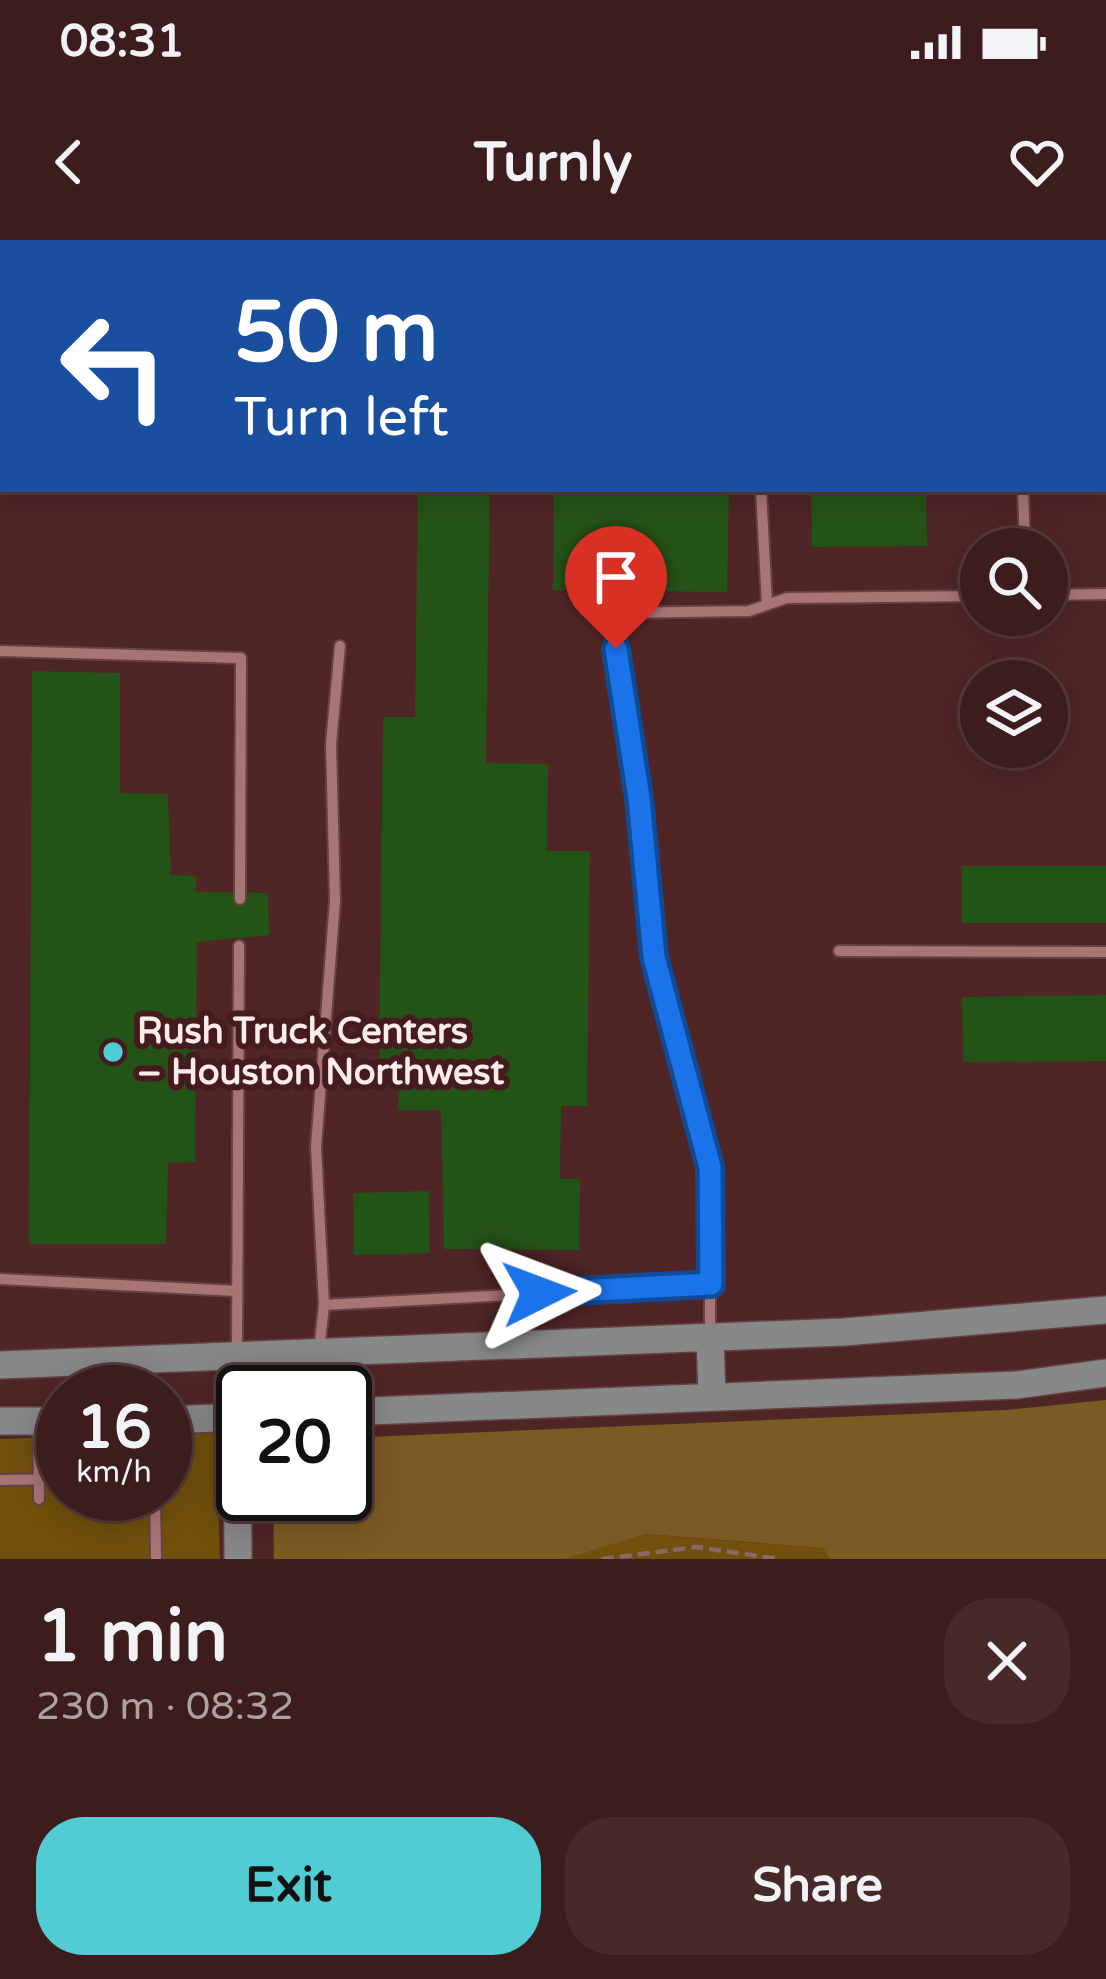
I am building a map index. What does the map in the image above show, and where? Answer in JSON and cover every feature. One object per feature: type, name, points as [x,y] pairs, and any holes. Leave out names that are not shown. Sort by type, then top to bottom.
[{"type":"main road","points":[[0,1365],[953,1326],[1106,1310]]},
{"type":"main road","points":[[710,1336],[712,1395]]},
{"type":"main road","points":[[237,1356],[237,1365]]},
{"type":"main road","points":[[372,1411],[1016,1385],[1106,1373]]},
{"type":"main road","points":[[0,1421],[36,1421]]},
{"type":"main road","points":[[238,1521],[238,1559]]},
{"type":"lane","points":[[761,492],[767,605]]},
{"type":"lane","points":[[1023,492],[1024,528]]},
{"type":"lane","points":[[1068,595],[1106,594]]},
{"type":"lane","points":[[710,1336],[710,1167],[654,957],[614,613],[748,611],[787,598],[960,596]]},
{"type":"lane","points":[[318,1354],[324,1305],[316,1148],[335,900],[332,744],[340,646]]},
{"type":"lane","points":[[0,651],[241,658],[240,899]]},
{"type":"lane","points":[[237,1356],[239,946]]},
{"type":"lane","points":[[839,951],[1106,952]]},
{"type":"lane","points":[[0,1279],[237,1291]]},
{"type":"lane","points":[[324,1305],[711,1284]]},
{"type":"lane","points":[[0,1480],[36,1480]]},
{"type":"lane","points":[[155,1521],[156,1559]]},
{"type":"path","points":[[602,1559],[696,1547],[779,1559]]},
{"type":"shaded area","points":[[1106,1400],[1106,1559],[830,1559],[823,1548],[645,1534],[566,1559],[274,1559],[273,1521],[372,1521],[372,1437],[1005,1410]]},
{"type":"shaded area","points":[[192,1433],[216,1433],[220,1559],[0,1559],[0,1439],[36,1438],[36,1521],[192,1521]]},
{"type":"shaded area","points":[[644,1534],[823,1548],[830,1559],[566,1559]]},
{"type":"building","points":[[418,492],[490,492],[486,763],[548,764],[547,851],[590,851],[587,1106],[561,1106],[560,1179],[580,1179],[579,1250],[444,1249],[441,1110],[398,1110],[399,1080],[379,1079],[383,717],[415,717]]},
{"type":"building","points":[[554,492],[729,492],[727,592],[553,590]]},
{"type":"building","points":[[811,492],[926,492],[927,546],[812,547]]},
{"type":"building","name":"Rush Truck Centers – Houston Northwest","points":[[32,671],[120,673],[120,793],[168,794],[171,875],[196,876],[196,892],[268,893],[269,935],[197,942],[195,1162],[168,1163],[166,1244],[29,1244]]},
{"type":"building","points":[[962,866],[1106,866],[1106,923],[962,923]]},
{"type":"building","points":[[1106,995],[1106,1061],[963,1062],[962,997]]},
{"type":"building","points":[[429,1191],[430,1253],[354,1255],[353,1193]]},
{"type":"place","name":"Rush Truck Centers – Houston Northwest","points":[[113,1052]]},
{"type":"route","points":[[539,1293],[711,1284],[710,1167],[654,957],[639,798],[616,649]]}]
